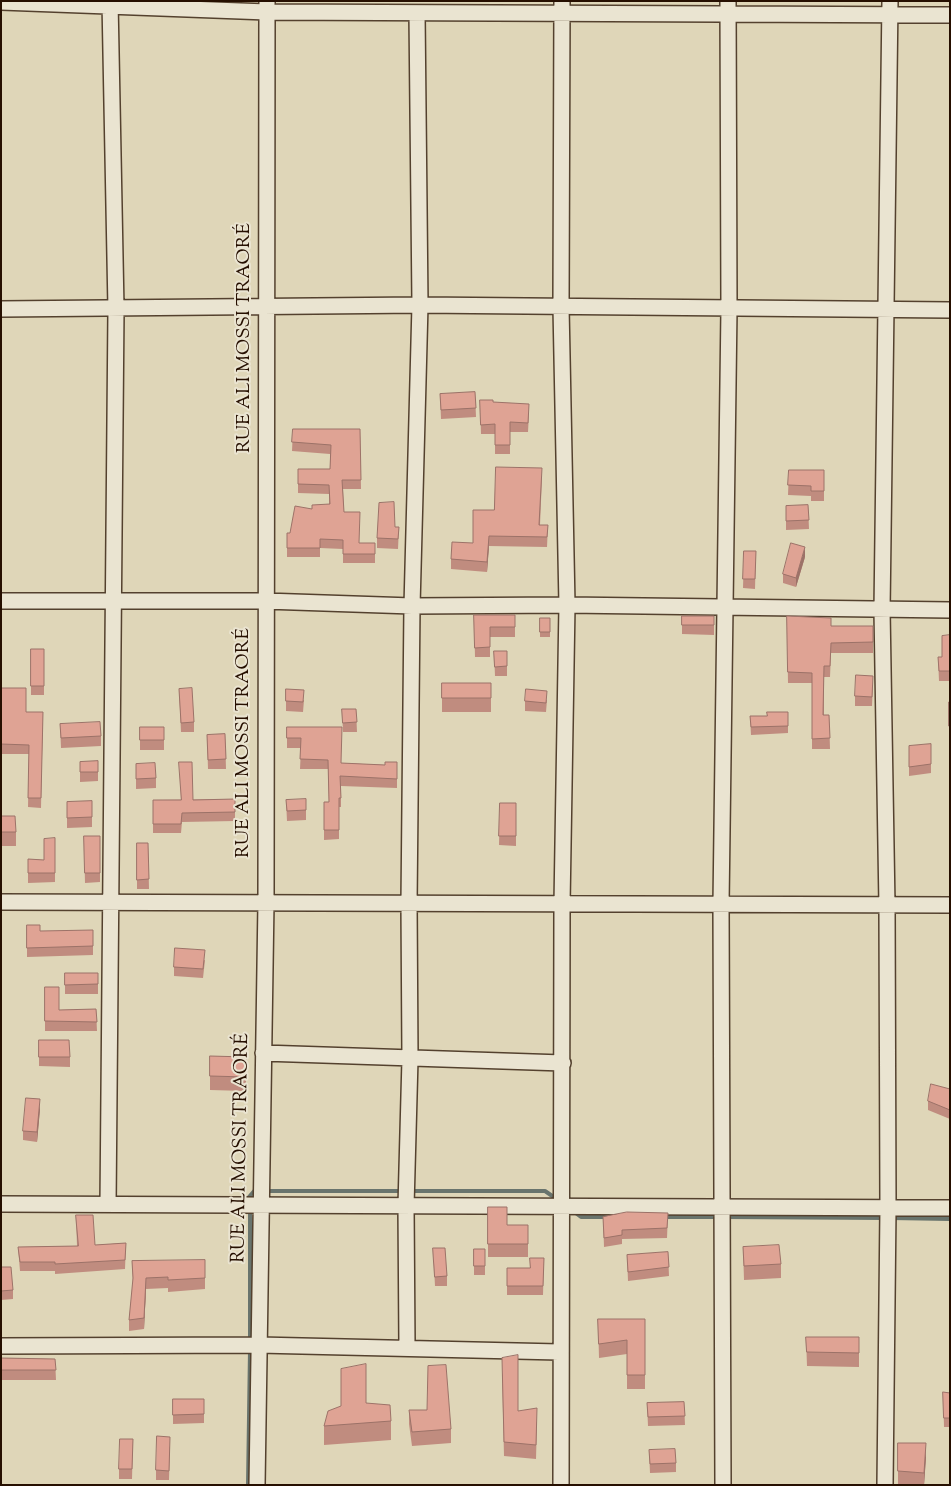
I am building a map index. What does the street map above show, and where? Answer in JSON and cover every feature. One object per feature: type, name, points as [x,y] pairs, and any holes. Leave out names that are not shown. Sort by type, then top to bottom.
[{"type":"street","points":[[1,2],[267,7],[416,13],[562,6],[890,7],[950,15]]},
{"type":"street","points":[[108,1204],[116,309],[110,3]]},
{"type":"street","points":[[561,1485],[559,1352],[563,1063],[562,904],[568,606],[561,307],[562,6]]},
{"type":"street","name":"RUE ALI MOSSI TRAORÉ","points":[[257,1485],[266,902],[267,7]]},
{"type":"street","points":[[723,1485],[721,904],[729,309],[728,7]]},
{"type":"street","points":[[885,1485],[888,1208],[887,906],[882,610],[890,7]]},
{"type":"street","points":[[407,1347],[406,1206],[410,1059],[409,904],[412,606],[420,305],[416,13]]},
{"type":"street","points":[[1,309],[420,305],[950,310]]},
{"type":"street","points":[[1,601],[265,601],[412,606],[950,610]]},
{"type":"street","points":[[1,902],[950,906]]},
{"type":"street","points":[[263,1053],[563,1063]]},
{"type":"street","points":[[1,1204],[950,1208]]},
{"type":"street","points":[[1,1346],[259,1345],[559,1352]]},
{"type":"building","points":[[475,392],[476,408],[441,410],[440,394]]},
{"type":"building","points":[[480,400],[529,404],[528,423],[510,422],[510,445],[495,445],[495,424],[481,425]]},
{"type":"building","points":[[293,429],[360,429],[361,480],[342,480],[344,512],[360,512],[359,543],[375,543],[375,554],[343,554],[343,540],[320,539],[320,548],[287,548],[287,533],[290,533],[295,506],[312,509],[312,505],[330,504],[329,485],[298,484],[298,469],[330,469],[331,445],[292,442]]},
{"type":"building","points":[[496,467],[542,468],[539,525],[548,525],[547,537],[489,536],[487,562],[451,559],[452,542],[473,543],[473,510],[494,510]]},
{"type":"building","points":[[789,470],[824,470],[824,491],[811,491],[811,486],[788,485]]},
{"type":"building","points":[[394,502],[395,527],[399,527],[398,539],[377,538],[379,503]]},
{"type":"building","points":[[808,505],[809,520],[786,521],[786,506]]},
{"type":"building","points":[[791,543],[805,547],[796,578],[783,574]]},
{"type":"building","points":[[744,551],[756,551],[755,579],[743,579]]},
{"type":"building","points":[[474,615],[515,615],[515,627],[490,627],[490,647],[475,648]]},
{"type":"building","points":[[682,616],[714,616],[714,625],[682,625]]},
{"type":"building","points":[[787,616],[831,618],[831,626],[873,626],[873,642],[831,643],[830,666],[824,666],[823,715],[829,715],[830,738],[812,739],[812,673],[788,672]]},
{"type":"building","points":[[540,618],[550,618],[550,632],[540,632]]},
{"type":"building","points":[[950,635],[950,671],[939,671],[938,657],[942,657],[942,636]]},
{"type":"building","points":[[31,649],[44,649],[44,686],[31,686]]},
{"type":"building","points":[[494,651],[507,651],[507,666],[495,667]]},
{"type":"building","points":[[856,675],[873,676],[872,697],[855,696]]},
{"type":"building","points":[[442,683],[491,683],[491,698],[442,698]]},
{"type":"building","points":[[1,688],[26,688],[26,712],[43,712],[41,798],[28,798],[29,745],[1,744]]},
{"type":"building","points":[[192,688],[194,722],[181,723],[179,689]]},
{"type":"building","points":[[286,689],[304,690],[303,702],[286,701]]},
{"type":"building","points":[[526,689],[547,691],[546,703],[525,701]]},
{"type":"building","points":[[950,702],[950,726],[949,726]]},
{"type":"building","points":[[342,709],[356,709],[357,722],[343,723]]},
{"type":"building","points":[[767,712],[788,712],[788,726],[751,727],[750,716],[767,716]]},
{"type":"building","points":[[100,722],[101,736],[61,738],[60,724]]},
{"type":"building","points":[[140,727],[164,727],[164,740],[140,740]]},
{"type":"building","points":[[287,727],[342,727],[341,763],[385,765],[385,762],[397,762],[397,779],[340,776],[339,830],[324,830],[324,802],[329,802],[328,760],[300,759],[301,738],[287,738]]},
{"type":"building","points":[[225,734],[226,759],[208,760],[207,735]]},
{"type":"building","points":[[931,744],[931,764],[909,767],[909,746]]},
{"type":"building","points":[[98,761],[98,772],[80,772],[80,762]]},
{"type":"building","points":[[179,762],[192,762],[193,800],[235,799],[235,812],[182,813],[181,824],[153,824],[153,800],[181,800]]},
{"type":"building","points":[[155,763],[156,778],[136,779],[136,764]]},
{"type":"building","points":[[306,799],[306,810],[287,811],[286,800]]},
{"type":"building","points":[[92,801],[92,817],[67,818],[67,802]]},
{"type":"building","points":[[500,803],[516,803],[516,836],[499,836]]},
{"type":"building","points":[[1,816],[15,816],[16,832],[1,832]]},
{"type":"building","points":[[84,836],[100,836],[100,873],[85,873]]},
{"type":"building","points":[[55,838],[55,873],[28,873],[28,859],[44,860],[44,839]]},
{"type":"building","points":[[137,843],[148,843],[149,879],[137,880]]},
{"type":"building","points":[[27,925],[40,925],[40,931],[93,930],[93,946],[27,948]]},
{"type":"building","points":[[175,948],[205,950],[203,969],[174,967]]},
{"type":"building","points":[[65,973],[98,973],[98,984],[65,985]]},
{"type":"building","points":[[45,987],[59,987],[59,1010],[96,1009],[97,1022],[45,1021]]},
{"type":"building","points":[[39,1040],[69,1040],[70,1057],[39,1057]]},
{"type":"building","points":[[210,1056],[246,1057],[246,1077],[210,1076]]},
{"type":"building","points":[[931,1084],[950,1089],[950,1110],[928,1101]]},
{"type":"building","points":[[26,1098],[40,1099],[37,1132],[23,1131]]},
{"type":"building","points":[[488,1207],[507,1207],[507,1225],[528,1225],[528,1244],[488,1244]]},
{"type":"building","points":[[627,1212],[668,1213],[667,1228],[622,1230],[622,1235],[604,1238],[603,1217]]},
{"type":"building","points":[[76,1215],[93,1215],[95,1245],[126,1243],[125,1260],[55,1264],[55,1262],[20,1262],[18,1247],[78,1246]]},
{"type":"building","points":[[779,1245],[781,1264],[744,1266],[743,1247]]},
{"type":"building","points":[[433,1248],[445,1248],[447,1276],[435,1277]]},
{"type":"building","points":[[474,1249],[485,1249],[485,1266],[474,1266]]},
{"type":"building","points":[[668,1252],[669,1267],[628,1272],[627,1255]]},
{"type":"building","points":[[530,1258],[544,1258],[543,1286],[507,1286],[507,1268],[530,1268]]},
{"type":"building","points":[[205,1260],[205,1278],[168,1280],[168,1277],[146,1278],[144,1318],[129,1320],[133,1278],[132,1261]]},
{"type":"building","points":[[1,1267],[11,1267],[13,1290],[1,1291]]},
{"type":"building","points":[[598,1319],[645,1319],[645,1375],[627,1375],[627,1340],[599,1344]]},
{"type":"building","points":[[806,1337],[859,1337],[859,1353],[807,1352]]},
{"type":"building","points":[[518,1355],[518,1411],[537,1408],[536,1445],[504,1442],[502,1358]]},
{"type":"building","points":[[1,1358],[55,1359],[56,1370],[1,1370]]},
{"type":"building","points":[[366,1364],[366,1403],[390,1405],[391,1421],[324,1426],[328,1411],[341,1406],[341,1369]]},
{"type":"building","points":[[446,1365],[451,1429],[412,1432],[409,1410],[427,1410],[428,1366]]},
{"type":"building","points":[[943,1392],[950,1393],[950,1418],[944,1418]]},
{"type":"building","points":[[173,1399],[204,1399],[204,1414],[173,1415]]},
{"type":"building","points":[[684,1402],[685,1416],[648,1417],[647,1403]]},
{"type":"building","points":[[157,1436],[170,1437],[169,1471],[156,1470]]},
{"type":"building","points":[[120,1439],[133,1439],[132,1469],[119,1469]]},
{"type":"building","points":[[898,1443],[926,1443],[924,1473],[898,1471]]},
{"type":"building","points":[[675,1449],[676,1463],[650,1464],[649,1450]]},
{"type":"waterway","points":[[249,1203],[249,1197],[255,1190],[258,1190]]},
{"type":"waterway","points":[[265,1191],[403,1191]]},
{"type":"waterway","points":[[410,1191],[545,1191],[558,1200]]},
{"type":"waterway","points":[[250,1210],[250,1343]]},
{"type":"waterway","points":[[573,1211],[581,1217],[609,1217]]},
{"type":"waterway","points":[[664,1217],[719,1217]]},
{"type":"waterway","points":[[726,1217],[884,1218]]},
{"type":"waterway","points":[[891,1218],[950,1219]]},
{"type":"waterway","points":[[248,1485],[250,1350]]}]
